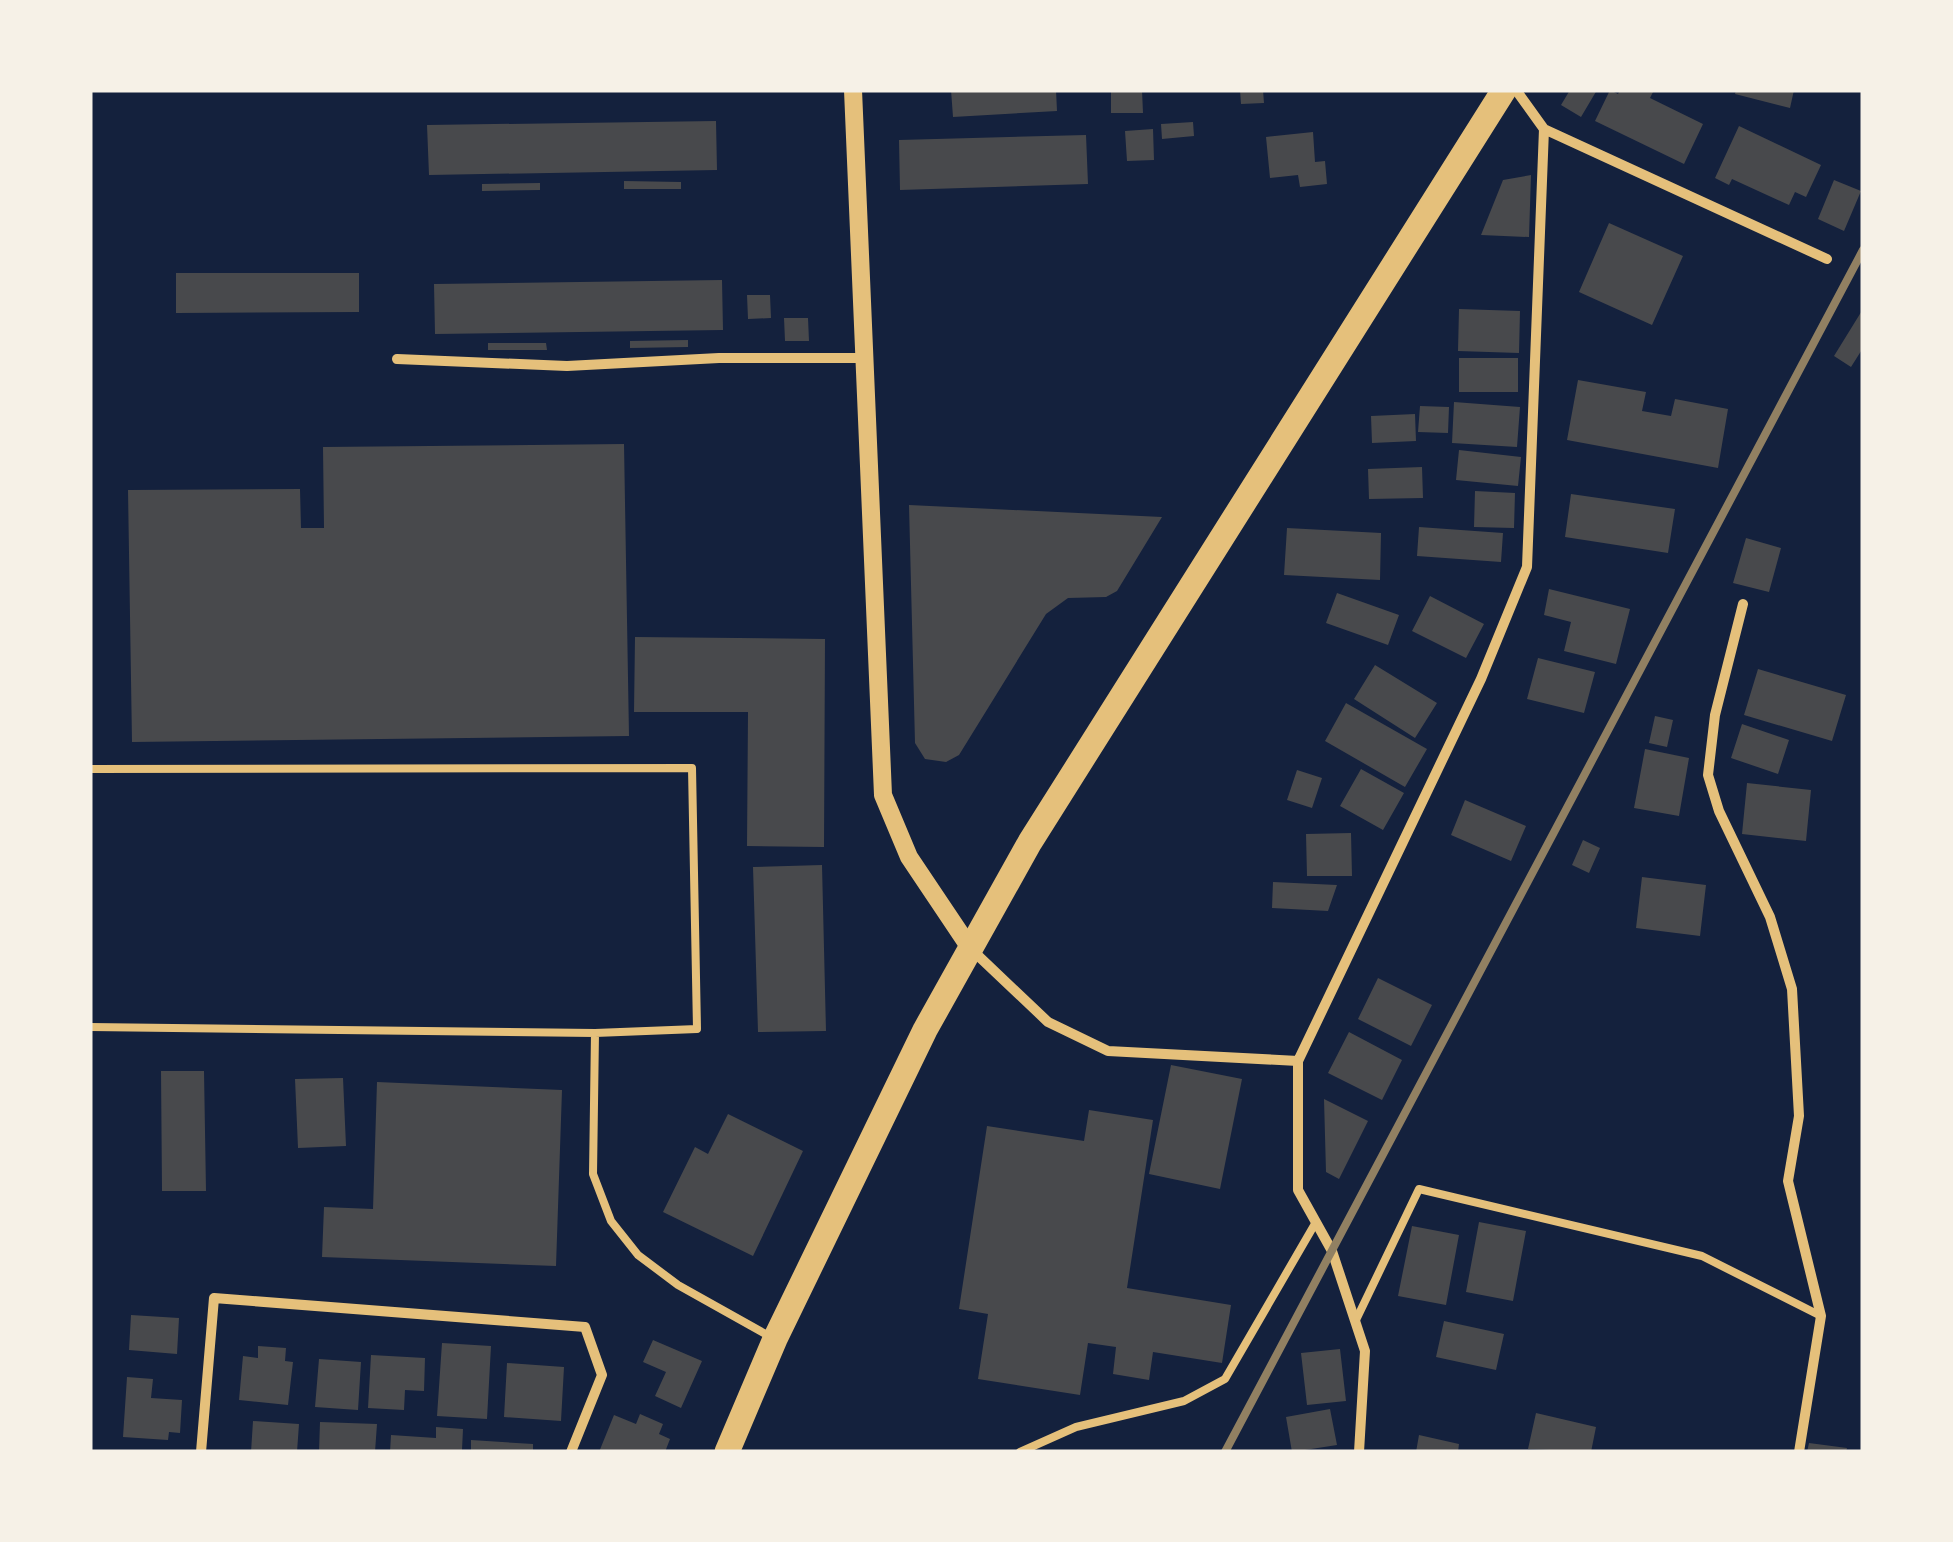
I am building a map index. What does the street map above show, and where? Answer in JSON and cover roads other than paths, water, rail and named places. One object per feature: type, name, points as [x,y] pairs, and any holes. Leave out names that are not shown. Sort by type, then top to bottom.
[{"type":"main road","points":[[727,1452],[775,1339],[924,1030],[1030,842],[1504,90]]},
{"type":"street","points":[[854,90],[883,795],[909,858],[970,948],[1048,1022],[1108,1051],[1298,1061]]},
{"type":"street","points":[[1516,90],[1544,129],[1827,260]]},
{"type":"street","points":[[1359,1452],[1365,1350],[1332,1251],[1298,1190],[1298,1061],[1481,679],[1526,567],[1544,129]]},
{"type":"street","points":[[397,359],[567,366],[719,358],[865,358]]},
{"type":"street","points":[[1743,604],[1715,715],[1708,774],[1718,811],[1770,917],[1792,990],[1800,1116],[1788,1180],[1821,1316],[1798,1452]]},
{"type":"street","points":[[201,1452],[214,1298],[585,1327],[602,1375],[571,1452]]},
{"type":"lane","points":[[90,769],[692,768],[697,1029],[595,1033],[90,1027]]},
{"type":"lane","points":[[595,1033],[594,1174],[611,1221],[638,1255],[678,1285],[775,1339]]},
{"type":"lane","points":[[1356,1321],[1418,1189],[1702,1256],[1821,1316]]},
{"type":"lane","points":[[1020,1452],[1076,1428],[1184,1400],[1225,1378],[1316,1222]]},
{"type":"railway","points":[[1225,1452],[1863,250]]}]
